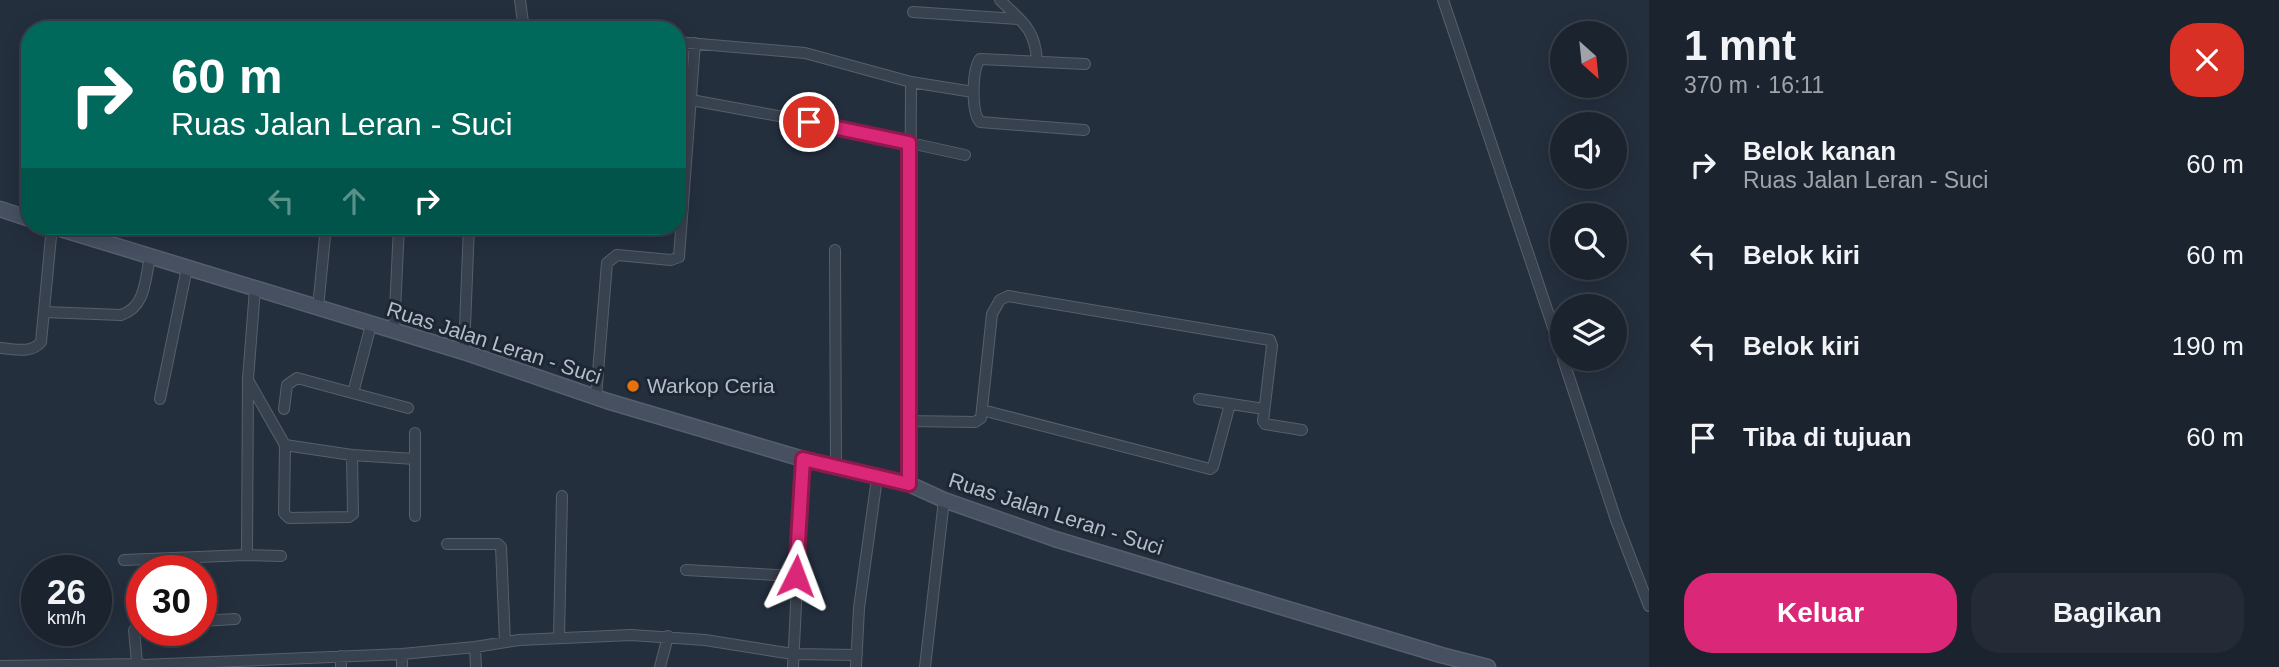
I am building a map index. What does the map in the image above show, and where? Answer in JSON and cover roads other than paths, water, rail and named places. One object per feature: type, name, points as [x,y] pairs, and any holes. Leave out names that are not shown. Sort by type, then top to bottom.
[{"type":"main road","points":[[0,209],[21,216]]},
{"type":"main road","name":"Ruas Jalan Leran - Suci","points":[[91,235],[150,257],[464,352],[596,397],[803,459],[909,484],[944,500],[1055,539],[1488,667]]},
{"type":"street","points":[[520,0],[523,21]]},
{"type":"street","points":[[1000,0],[1030,30],[1036,42],[1037,61]]},
{"type":"street","points":[[1443,0],[1550,319]]},
{"type":"street","points":[[913,12],[1019,19]]},
{"type":"street","points":[[686,42],[805,53],[911,82],[973,92]]},
{"type":"street","points":[[686,165],[695,43]]},
{"type":"street","points":[[1084,130],[980,122],[976,117],[973,92],[976,62],[980,59],[1085,64]]},
{"type":"street","points":[[909,484],[911,82]]},
{"type":"street","points":[[686,100],[965,155]]},
{"type":"street","points":[[0,348],[29,350],[41,342],[50,235]]},
{"type":"street","points":[[318,308],[325,235]]},
{"type":"street","points":[[394,332],[399,235]]},
{"type":"street","points":[[464,352],[469,235]]},
{"type":"street","points":[[596,397],[607,262],[617,255],[671,260],[679,257],[681,235]]},
{"type":"street","points":[[835,250],[836,466]]},
{"type":"street","points":[[44,312],[128,313],[142,298],[150,257]]},
{"type":"street","points":[[160,399],[187,268]]},
{"type":"street","points":[[247,555],[248,379],[255,289]]},
{"type":"street","points":[[909,421],[975,422],[981,418],[992,314],[1000,300],[1008,296],[1270,340],[1272,346],[1263,417],[1265,424],[1302,430]]},
{"type":"street","points":[[353,393],[371,324]]},
{"type":"street","points":[[1567,371],[1616,520],[1649,606]]},
{"type":"street","points":[[284,409],[287,385],[298,378],[408,408]]},
{"type":"street","points":[[248,379],[285,446],[284,513],[289,518],[353,514],[352,455]]},
{"type":"street","points":[[1199,399],[1265,410]]},
{"type":"street","points":[[982,410],[1210,469],[1213,467],[1230,404]]},
{"type":"street","points":[[247,413],[267,414]]},
{"type":"street","points":[[415,433],[415,516]]},
{"type":"street","points":[[285,446],[352,455],[415,459]]},
{"type":"street","points":[[793,667],[803,459]]},
{"type":"street","points":[[856,667],[859,608],[877,478]]},
{"type":"street","points":[[559,638],[562,496]]},
{"type":"street","points":[[925,667],[944,500]]},
{"type":"street","points":[[447,544],[498,544],[501,547],[505,642]]},
{"type":"street","points":[[124,561],[281,556]]},
{"type":"street","points":[[686,570],[796,576]]},
{"type":"street","points":[[217,620],[235,619]]},
{"type":"street","points":[[0,666],[258,663],[402,654],[559,638],[668,636],[793,654],[857,655]]},
{"type":"street","points":[[660,667],[668,636]]},
{"type":"street","points":[[135,646],[135,657],[139,664]]},
{"type":"street","points":[[475,647],[476,667]]},
{"type":"street","points":[[402,654],[402,667]]},
{"type":"street","points":[[341,656],[341,667]]},
{"type":"place","name":"Warkop Ceria","points":[[633,386]]}]
